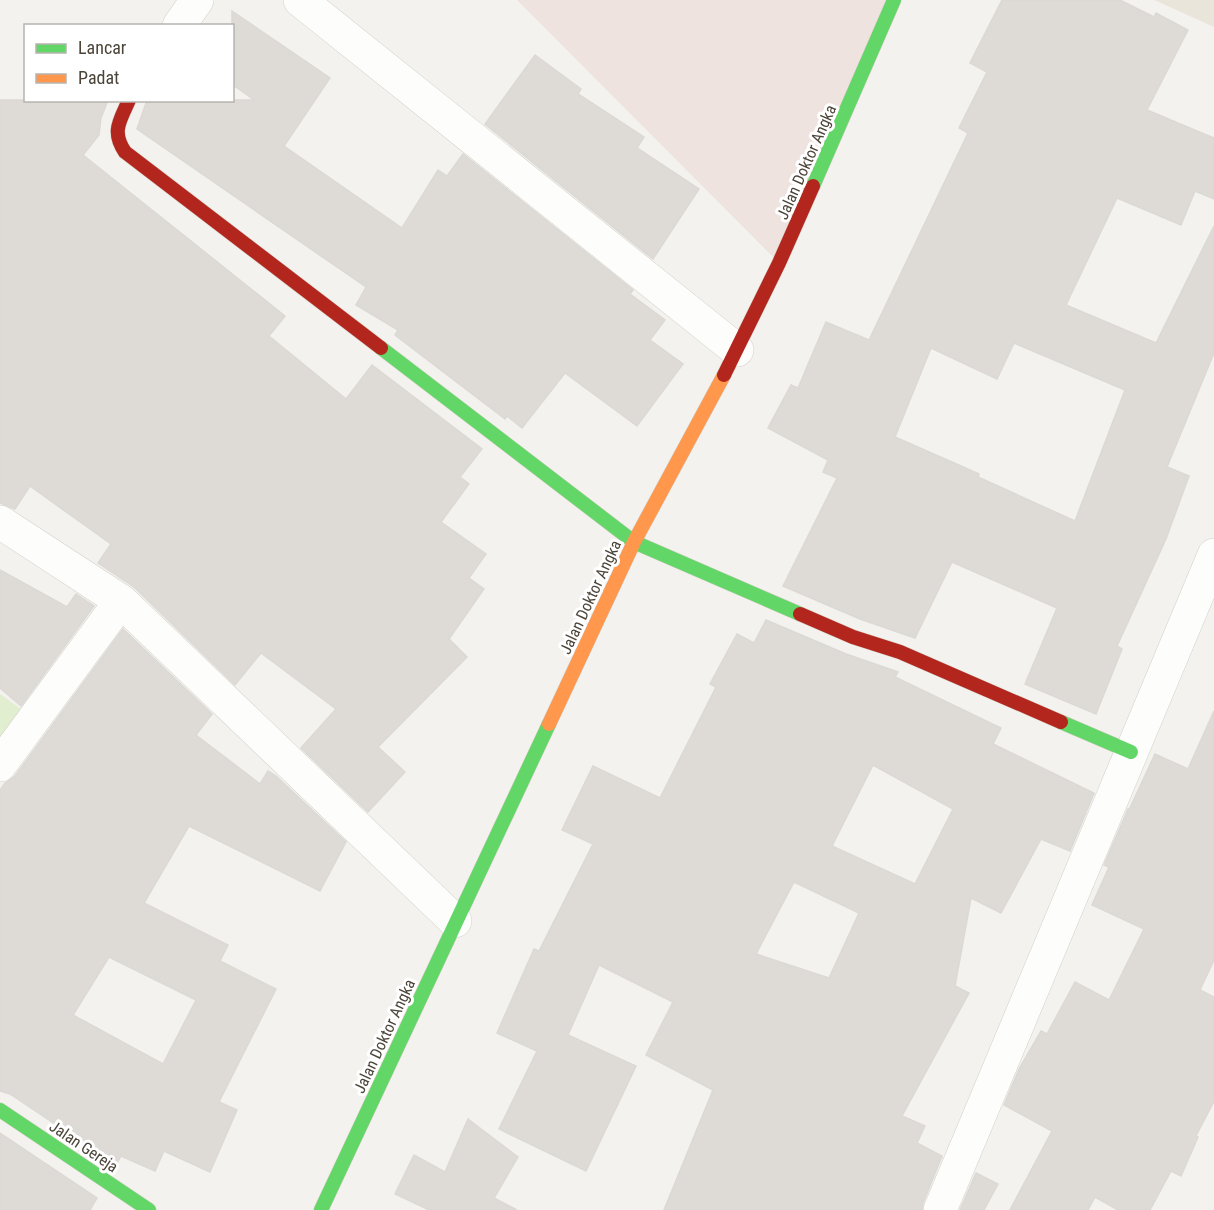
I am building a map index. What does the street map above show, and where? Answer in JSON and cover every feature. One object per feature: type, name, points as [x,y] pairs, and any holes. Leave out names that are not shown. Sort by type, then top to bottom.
[{"type":"street","points":[[180,24],[197,0]]},
{"type":"street","points":[[300,0],[737,350]]},
{"type":"street","name":"Jalan Doktor Angka","points":[[321,1210],[634,542],[737,350],[779,263],[894,0]]},
{"type":"street","points":[[128,102],[118,125],[117,140],[125,152],[634,542],[853,637],[900,652],[1131,752]]},
{"type":"street","points":[[0,522],[122,601],[455,921]]},
{"type":"street","points":[[940,1210],[1214,555]]},
{"type":"street","points":[[0,765],[122,601]]},
{"type":"street","name":"Jalan Gereja","points":[[0,1110],[149,1210]]},
{"type":"shaded area","points":[[517,0],[894,0],[779,263]]},
{"type":"shaded area","points":[[1154,0],[1214,0],[1214,27]]},
{"type":"green space","points":[[0,694],[28,714],[0,751]]},
{"type":"building","points":[[1002,0],[1120,0],[1154,17],[1156,13],[1188,30],[1147,110],[1214,138],[1214,199],[1195,191],[1181,225],[1117,198],[1066,305],[1156,343],[1214,226],[1214,353],[1167,467],[1189,476],[1166,539],[1117,646],[1122,649],[1096,714],[1025,684],[1057,608],[952,562],[915,638],[860,619],[783,586],[837,478],[823,472],[828,460],[768,428],[791,385],[798,388],[826,322],[869,340],[968,133],[959,128],[987,72],[970,63]],"holes":[[[1014,343],[1125,390],[1075,521],[978,477],[979,474],[895,437],[931,348],[997,379]]]},
{"type":"building","points":[[232,11],[330,78],[284,146],[402,228],[438,170],[447,176],[463,154],[633,290],[630,294],[665,320],[650,340],[683,364],[637,426],[565,373],[522,428],[507,416],[505,419],[395,335],[398,330],[356,305],[366,287],[137,129],[146,102],[254,100],[234,85],[234,24],[232,24]]},
{"type":"building","points":[[535,55],[581,89],[578,94],[644,137],[637,148],[699,189],[653,259],[485,124]]},
{"type":"building","points":[[0,100],[107,102],[101,118],[99,135],[83,155],[285,316],[269,336],[346,399],[372,365],[482,449],[460,477],[469,484],[441,522],[486,554],[469,578],[484,589],[449,639],[467,657],[378,747],[405,772],[368,812],[301,748],[336,709],[261,653],[235,685],[134,587],[98,563],[111,544],[30,486],[15,509],[0,503]]},
{"type":"building","points":[[0,570],[67,607],[76,594],[94,606],[21,706],[0,688]]},
{"type":"building","points":[[766,620],[846,654],[898,672],[895,677],[1001,728],[993,744],[1094,793],[1070,851],[1041,839],[1001,913],[971,898],[955,986],[969,993],[902,1116],[925,1126],[917,1143],[942,1156],[922,1210],[664,1210],[713,1090],[646,1055],[673,1002],[599,965],[568,1035],[636,1066],[586,1171],[499,1129],[537,1051],[497,1033],[534,949],[539,951],[593,844],[562,830],[593,766],[660,798],[716,687],[710,684],[737,634],[754,643]],"holes":[[[873,765],[953,809],[915,884],[832,846]],[[794,882],[859,913],[829,978],[756,954]]]},
{"type":"building","points":[[123,629],[212,714],[196,735],[260,784],[268,771],[276,776],[346,842],[320,891],[189,826],[144,903],[228,945],[220,961],[276,989],[219,1102],[237,1110],[210,1172],[164,1151],[155,1171],[121,1156],[116,1165],[10,1094],[0,1091],[0,790],[15,776]],"holes":[[[109,957],[196,1000],[163,1064],[73,1015]]]},
{"type":"building","points":[[1214,711],[1214,960],[1200,990],[1214,997],[1214,1101],[1196,1136],[1198,1137],[1181,1176],[1171,1171],[1150,1210],[1118,1210],[1095,1197],[1088,1210],[1010,1210],[1052,1131],[1004,1105],[1019,1069],[1041,1031],[1047,1034],[1075,982],[1109,1000],[1144,929],[1092,905],[1109,867],[1104,865],[1155,754],[1188,769]]},
{"type":"building","points":[[468,1119],[518,1157],[494,1198],[517,1210],[429,1210],[395,1194],[414,1155],[445,1172]]},
{"type":"building","points":[[0,1133],[97,1198],[90,1210],[0,1210]]},
{"type":"building","points":[[976,1173],[998,1184],[984,1210],[960,1210]]},
{"type":"traffic: fast","points":[[813,186],[894,0]]},
{"type":"traffic: fast","points":[[381,348],[634,542],[800,614]]},
{"type":"traffic: fast","points":[[1061,722],[1131,752]]},
{"type":"traffic: fast","points":[[321,1210],[549,724]]},
{"type":"traffic: fast","points":[[0,1110],[149,1210]]},
{"type":"traffic: slow","points":[[549,724],[634,542],[724,375]]},
{"type":"traffic: jam","points":[[128,102],[118,126],[118,138],[125,152],[381,348]]},
{"type":"traffic: jam","points":[[724,375],[779,263],[813,186]]},
{"type":"traffic: jam","points":[[800,614],[853,637],[900,652],[1061,722]]}]
